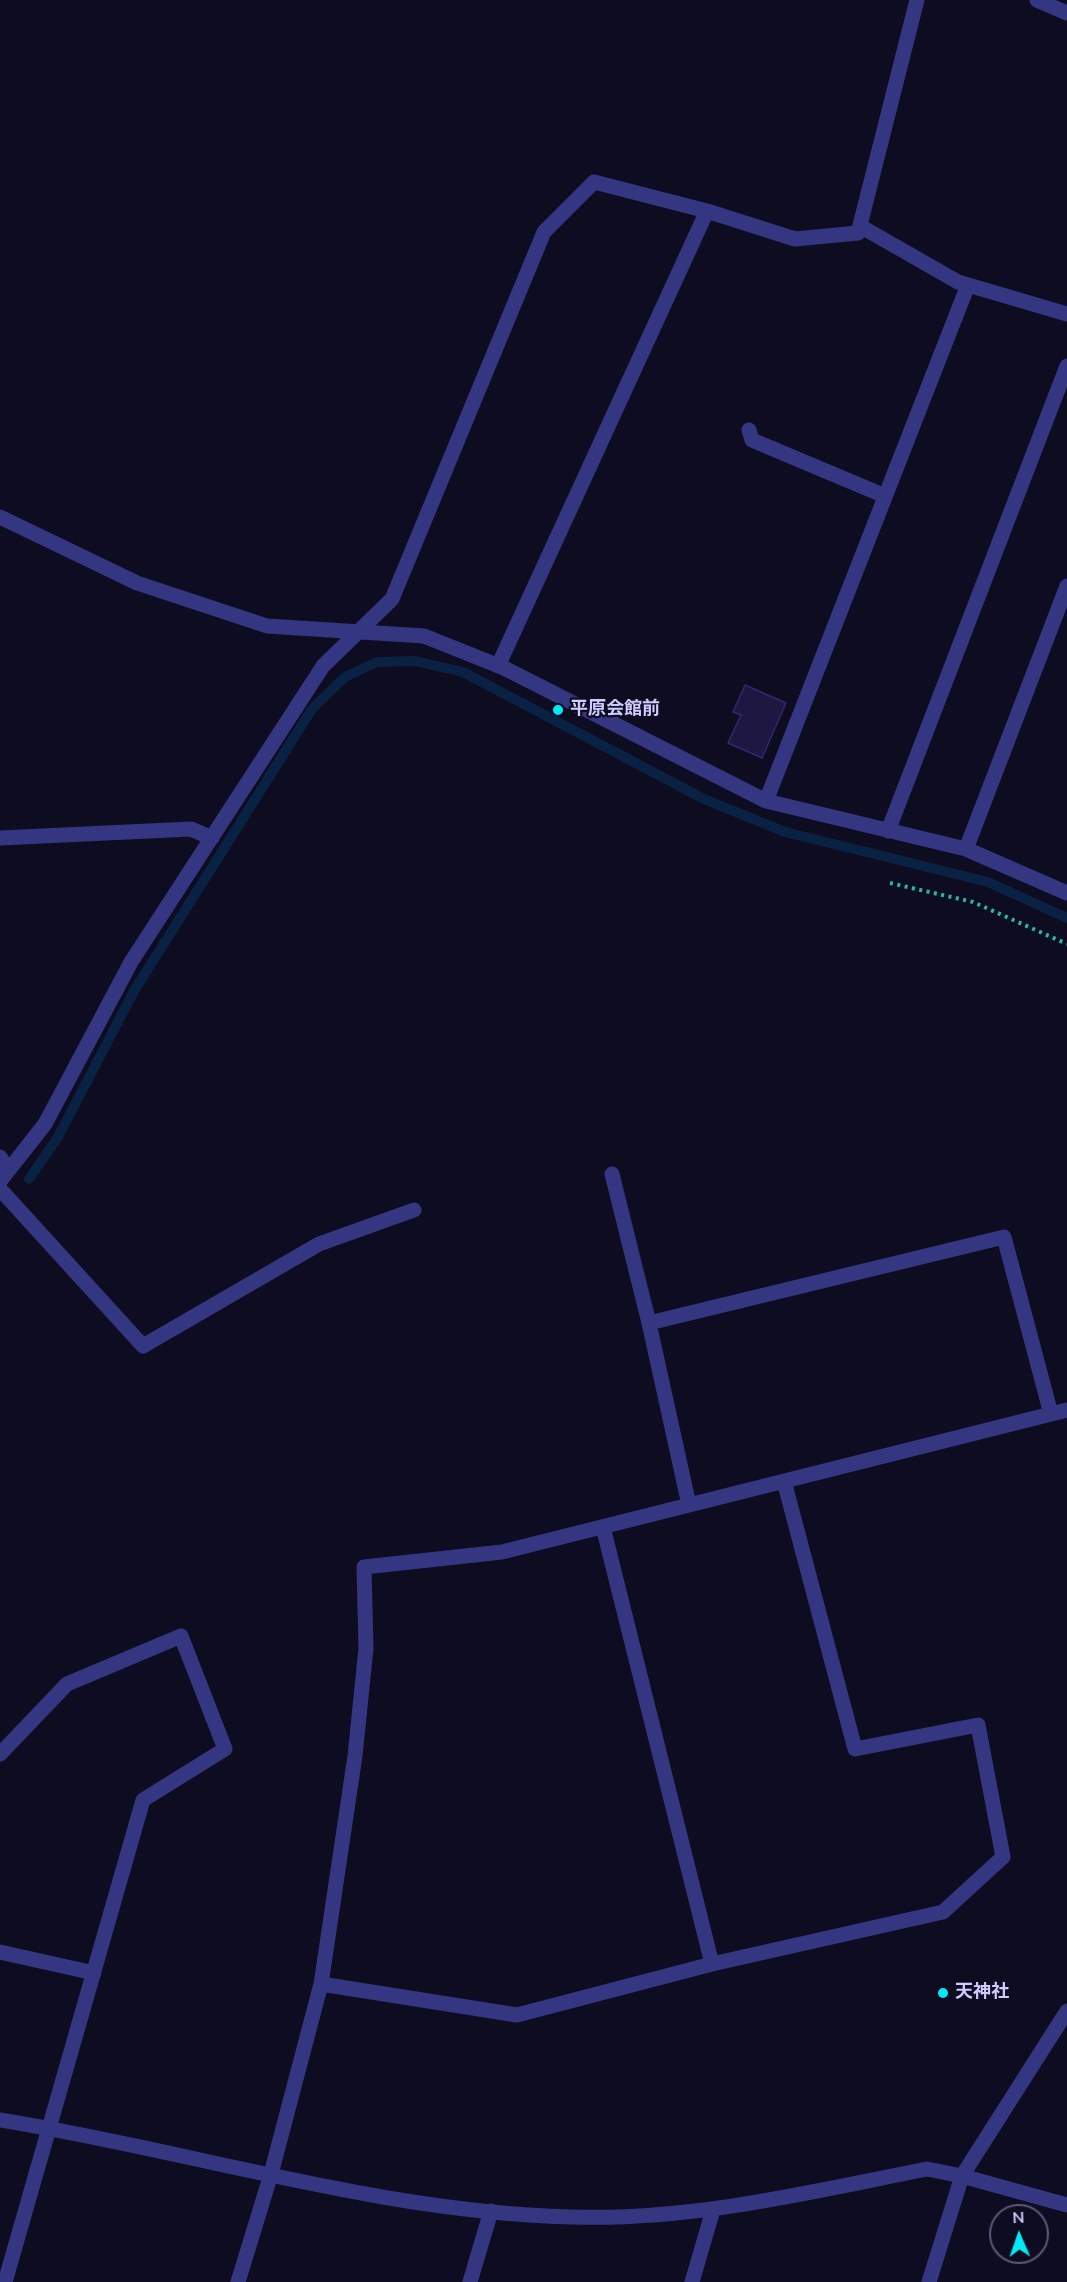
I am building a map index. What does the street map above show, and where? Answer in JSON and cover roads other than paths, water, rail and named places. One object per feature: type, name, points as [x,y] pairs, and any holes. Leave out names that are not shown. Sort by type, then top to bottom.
[{"type":"street","points":[[3,1169],[45,1124],[131,962],[323,666],[392,599],[544,232],[594,182],[706,211],[795,239],[858,233],[917,0]]},
{"type":"street","points":[[1037,0],[1067,13]]},
{"type":"street","points":[[498,666],[706,211]]},
{"type":"street","points":[[860,226],[958,282],[1067,314]]},
{"type":"street","points":[[766,801],[968,285]]},
{"type":"street","points":[[888,831],[1067,366]]},
{"type":"street","points":[[749,430],[752,440],[885,496]]},
{"type":"street","points":[[0,517],[138,583],[267,626],[424,636],[498,666],[766,801],[966,849],[1067,893]]},
{"type":"street","points":[[966,849],[1067,586]]},
{"type":"street","points":[[0,838],[191,829],[212,838]]},
{"type":"street","points":[[612,1174],[649,1323],[689,1505]]},
{"type":"street","points":[[0,1189],[143,1346],[320,1244],[414,1210]]},
{"type":"street","points":[[649,1323],[1004,1237],[1051,1414]]},
{"type":"street","points":[[238,2282],[272,2174],[321,1984],[355,1756],[366,1648],[364,1567],[502,1552],[1067,1410]]},
{"type":"street","points":[[321,1984],[518,2015],[712,1964],[943,1911],[1003,1857],[978,1725],[855,1749],[784,1481]]},
{"type":"street","points":[[603,1527],[712,1964]]},
{"type":"street","points":[[0,1754],[67,1684],[181,1636],[225,1749],[143,1800],[51,2128],[5,2282]]},
{"type":"street","points":[[0,1952],[94,1973]]},
{"type":"street","points":[[929,2282],[962,2176],[1067,2011]]},
{"type":"street","points":[[0,2120],[51,2128],[430,2206],[573,2218],[713,2210],[927,2169],[962,2176],[1067,2205]]},
{"type":"street","points":[[692,2282],[713,2210]]},
{"type":"street","points":[[470,2282],[490,2211]]},
{"type":"waterway","points":[[29,1179],[58,1137],[134,991],[312,709],[345,677],[377,662],[415,661],[463,672],[704,799],[785,832],[988,882],[1067,918]]},
{"type":"place","name":"平原会館前","points":[[558,710]]},
{"type":"place","name":"天神社","points":[[943,1993]]}]
